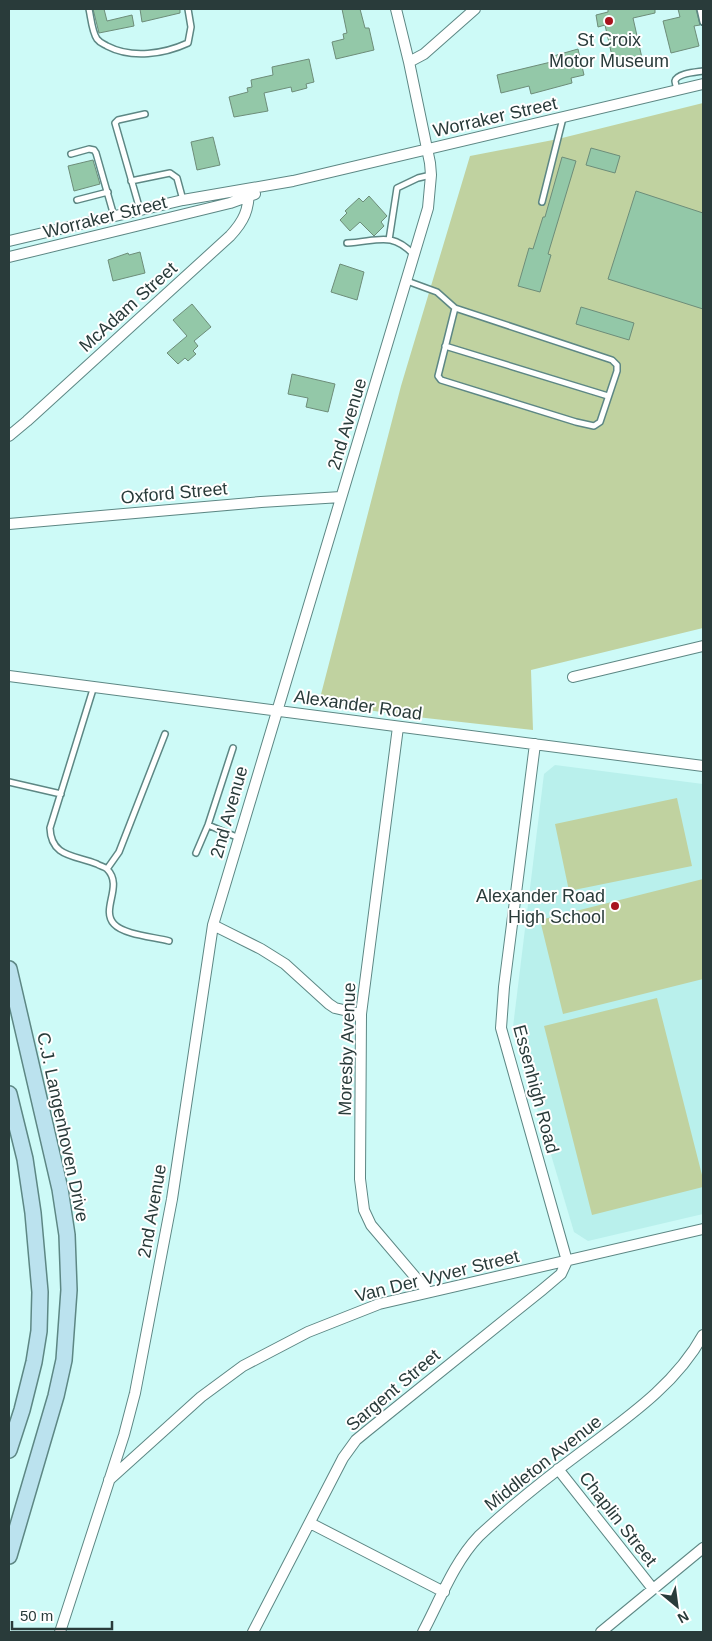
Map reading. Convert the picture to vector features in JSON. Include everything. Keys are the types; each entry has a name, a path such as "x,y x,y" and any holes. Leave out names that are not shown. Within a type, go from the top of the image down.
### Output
{"main road":[{"name":"C.J. Langenhoven Drive","path":"9,968 60,1189 66,1234 69,1290 64,1360 56,1396 9,1556"},
{"path":"9,1094 25,1159 33,1214 40,1292 34,1362 22,1410 9,1450"}],"street":[{"name":"2nd Avenue","path":"60,1632 124,1435 135,1393 172,1199 213,925 428,208 431,175 427,149 396,9"},
{"path":"409,62 424,54 475,9"},
{"name":"Worraker Street","path":"9,241 183,200 249,193 703,84"},
{"name":"Worraker Street","path":"9,257 230,204 249,193"},
{"name":"McAdam Street","path":"9,436 230,236 242,223 246,215 249,193"},
{"name":"Oxford Street","path":"9,524 261,502 342,497"},
{"path":"573,677 703,646"},
{"name":"Alexander Road","path":"9,676 703,766"},
{"name":"Moresby Avenue","path":"398,727 361,1014 360,1179 364,1210 371,1225 428,1292"},
{"name":"Essenhigh Road","path":"535,744 504,987 501,1028 567,1261"},
{"path":"213,925 286,964 329,1004 336,1008 361,1014"},
{"name":"Van Der Vyver Street","path":"109,1480 201,1397 243,1366 308,1332 379,1304 703,1228"},
{"name":"Sargent Street","path":"253,1632 344,1458 356,1440 561,1274 567,1261"},
{"name":"Middleton Avenue","path":"423,1632 470,1546 490,1525 660,1390 690,1357 703,1335"},
{"name":"Chaplin Street","path":"558,1470 652,1589"},
{"path":"310,1522 444,1592"},
{"path":"600,1632 703,1548"}],"lane":[{"path":"89,9 96,38 100,42 111,48 142,54 157,53 188,43 192,27 188,9"},
{"path":"700,9 703,22"},
{"path":"677,90 675,82 677,78 703,70"},
{"path":"140,210 115,123 118,120 145,114"},
{"path":"542,202 563,118"},
{"path":"71,154 89,149 94,150 114,216"},
{"path":"131,181 170,173 177,178 183,200"},
{"path":"389,240 397,188 418,178 431,175"},
{"path":"77,200 108,192"},
{"path":"347,243 397,240 414,255"},
{"path":"407,281 438,292 454,308 612,360 617,365 617,371 600,422 594,426 441,380 438,376 454,308"},
{"path":"445,346 608,396"},
{"path":"94,686 50,828 51,839 56,847 68,856 94,863 107,869 114,882 109,915 114,924 128,932 169,940"},
{"path":"107,869 118,852 166,734"},
{"path":"196,853 208,825 233,748"},
{"path":"9,782 61,794"},
{"path":"208,825 239,838"}],"shaded area":[{"name":"Alexander Road High School","path":"555,765 703,784 703,1214 588,1241 574,1232 513,1027 544,774"}],"green space":[{"path":"703,103 703,628 531,670 533,730 399,715 319,702 401,386 470,156 558,139"},
{"path":"677,798 692,866 569,891 555,824"},
{"path":"703,879 703,979 563,1014 540,920"},
{"path":"657,998 703,1179 703,1187 592,1215 544,1026"}],"building":[{"path":"93,9 104,9 107,21 132,15 134,26 99,33"},
{"path":"140,9 180,9 180,13 142,22"},
{"path":"342,9 360,9 365,28 369,28 374,50 336,59 332,42 344,39 343,34 347,33"},
{"path":"608,9 655,9 655,13 633,18 642,58 614,65 605,25 598,27 596,15 608,12"},
{"path":"678,9 696,9 700,25 694,26 699,46 671,53 663,21 680,17"},
{"path":"578,49 584,75 571,78 572,83 531,94 529,86 501,93 497,75 551,62 550,57"},
{"path":"309,59 314,82 306,84 307,88 292,92 291,87 264,93 268,111 234,117 229,97 248,92 247,88 252,87 251,80 273,75 272,67"},
{"path":"213,137 220,165 197,170 191,142"},
{"path":"591,148 620,156 615,173 586,165"},
{"path":"562,157 576,161 548,254 551,255 540,292 518,286 529,248 533,249 543,217 545,217"},
{"path":"93,160 100,184 74,191 68,166"},
{"path":"636,191 703,213 703,309 608,279"},
{"path":"369,196 387,216 381,222 384,226 374,236 360,222 350,231 340,220 347,213 345,211 359,198 363,202"},
{"path":"140,252 145,273 113,281 108,260 128,253 129,255"},
{"path":"340,264 364,272 357,300 331,292"},
{"path":"192,304 211,327 194,341 198,346 193,351 196,354 188,361 185,358 178,364 167,353 187,336 173,320"},
{"path":"581,307 634,323 629,340 576,324"},
{"path":"292,374 335,384 328,412 306,407 308,398 288,394"}],"place":[{"name":"St Croix Motor Museum","path":"609,21"},
{"name":"Alexander Road High School","path":"615,906"}]}
